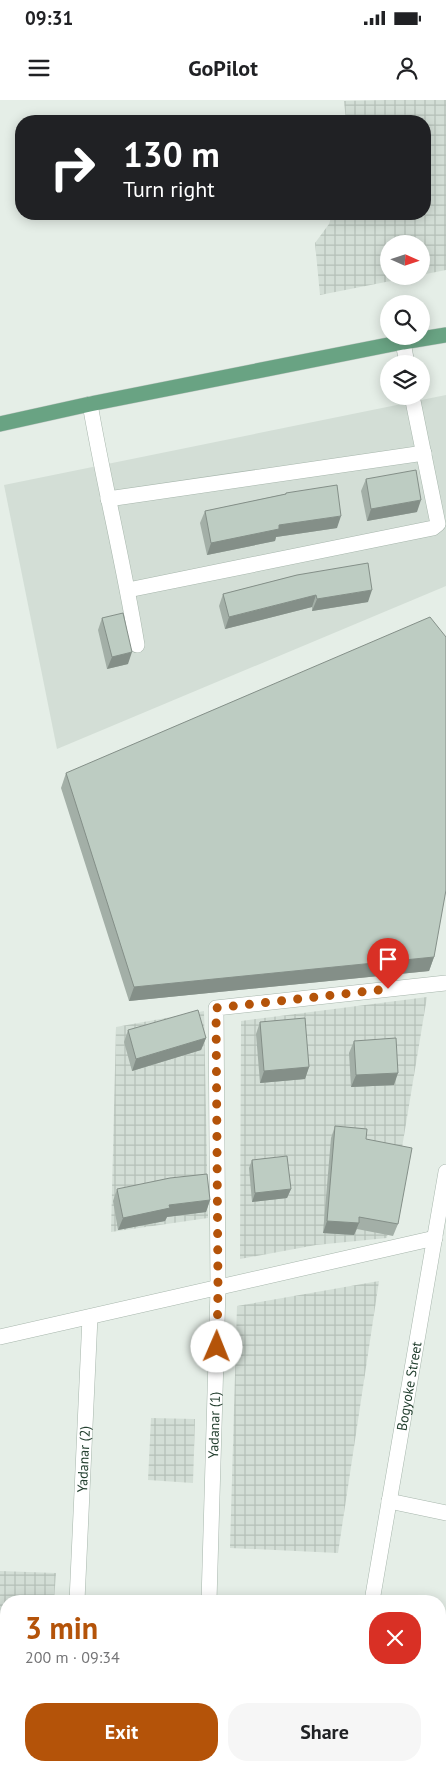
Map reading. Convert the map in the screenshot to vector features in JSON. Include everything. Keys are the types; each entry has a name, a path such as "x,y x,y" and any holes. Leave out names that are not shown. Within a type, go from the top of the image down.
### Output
{"main road":[{"path":"430,338 446,335"},
{"path":"0,424 90,404 388,345"}],"street":[{"path":"90,404 128,590 137,646"},
{"path":"128,590 433,528 438,524 414,405"},
{"path":"108,499 424,453"},
{"name":"Yadanar (1)","path":"209,1595 218,1288 216,1008 446,983"},
{"name":"Bogyoke Street","path":"373,1595 446,1172"},
{"path":"0,1337 435,1238"},
{"name":"Yadanar (2)","path":"77,1595 90,1317"},
{"path":"389,1501 446,1513"}],"shaded area":[{"path":"446,100 446,270 430,273 430,235 380,235 380,283 320,295 315,243 330,220 431,220 431,115 345,115 344,101"},
{"path":"446,395 446,586 57,749 4,485 397,405 430,405 430,398"},
{"path":"427,997 387,1238 316,1245 240,1259 241,1021"},
{"path":"204,1011 208,1218 111,1232 116,1027"},
{"path":"379,1281 338,1553 230,1548 237,1306"},
{"path":"151,1418 195,1419 193,1483 148,1480"},
{"path":"0,1571 56,1573 54,1595 0,1595"}],"building":[{"path":"416,470 421,500 371,509 366,479"},
{"path":"337,485 341,516 279,525 279,529 211,543 205,511 286,493"},
{"path":"368,563 372,590 317,599 316,595 229,617 223,594 297,575"},
{"path":"123,613 132,652 112,657 102,618"},
{"path":"430,617 446,637 446,890 434,957 134,987 66,773"},
{"path":"198,1010 206,1038 136,1059 128,1030"},
{"path":"305,1018 309,1067 264,1071 260,1022"},
{"path":"396,1038 398,1073 356,1075 354,1041"},
{"path":"335,1126 367,1129 366,1139 412,1148 398,1224 359,1217 359,1223 327,1221"},
{"path":"287,1156 291,1189 255,1193 252,1160"},
{"path":"207,1174 210,1200 169,1205 170,1208 123,1218 117,1189 170,1178"}],"route":[{"path":"217,1347 216,1008 388,989"}]}
